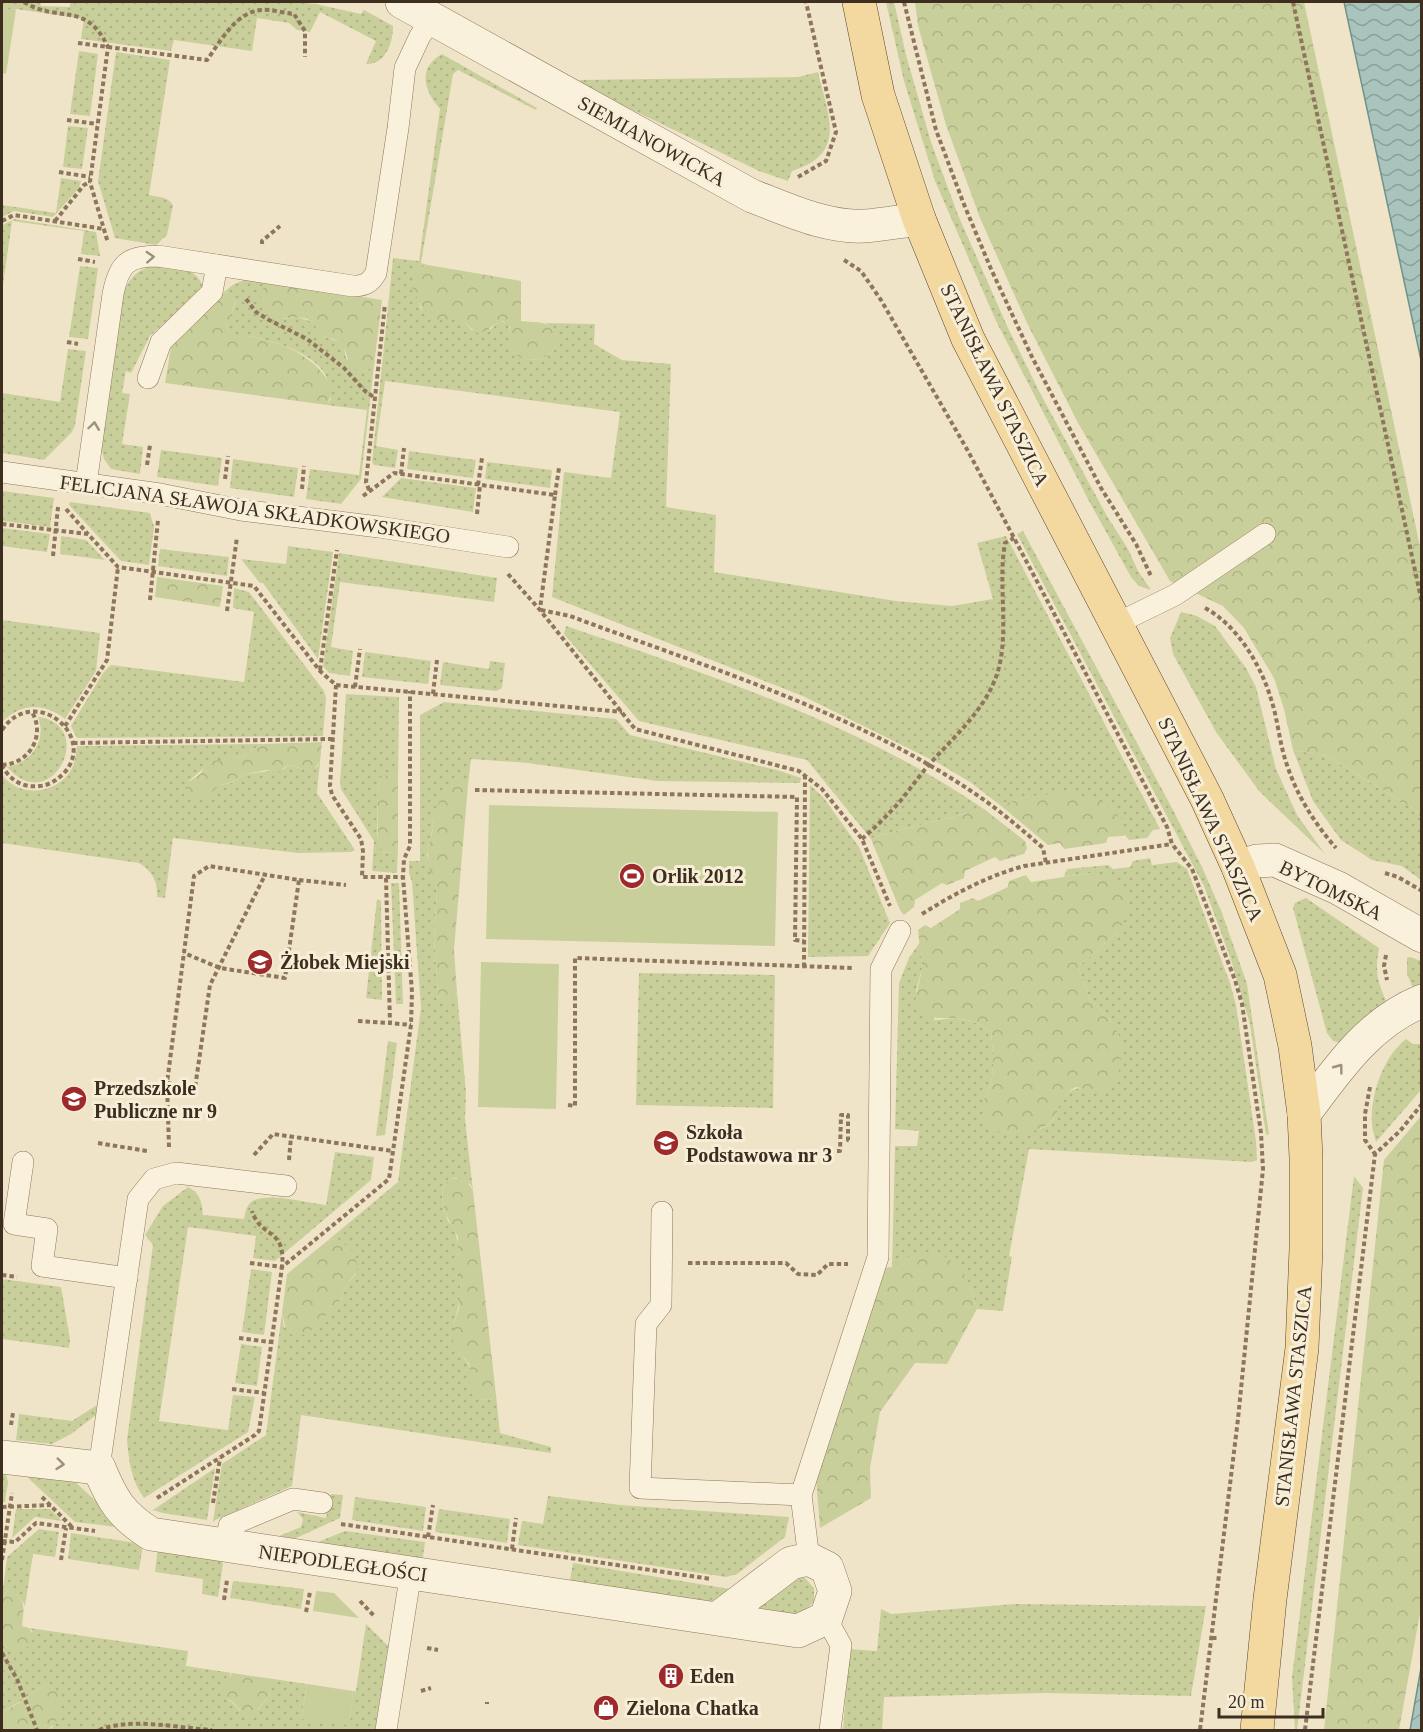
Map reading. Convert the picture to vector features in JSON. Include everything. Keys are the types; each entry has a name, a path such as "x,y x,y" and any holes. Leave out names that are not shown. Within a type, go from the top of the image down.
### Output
{"main road":[{"name":"STANISŁAWA STASZICA","path":"859,2 878,96 919,219 968,339 1202,789 1238,867 1280,975 1295,1046 1304,1114 1306,1249 1302,1348 1270,1599 1257,1731"}],"street":[{"name":"SIEMIANOWICKA","path":"402,2 752,196 799,214 839,224 862,226 919,219"},
{"name":"BYTOMSKA","path":"1238,867 1257,861 1275,860 1338,888 1422,936"},
{"path":"1304,1114 1348,1056 1381,1024 1422,1001"},
{"path":"2,1457 99,1468"},
{"name":"NIEPODLEGŁOŚCI","path":"99,1468 111,1497 134,1523 151,1534 798,1631 826,1618"},
{"path":"717,1619 790,1563 809,1559 827,1568 835,1591 826,1618"}],"lane":[{"path":"86,484 113,294 117,275 124,265 145,256 178,259 216,272 353,286 363,286 371,281 376,273 405,68 420,36 432,19"},
{"path":"148,378 160,342 212,292 216,272"},
{"name":"FELICJANA SŁAWOJA SKŁADKOWSKIEGO","path":"2,472 160,494 241,510 341,522 508,547"},
{"path":"1116,624 1175,595 1265,534"},
{"path":"809,1559 801,1495 878,1257 881,969 900,932"},
{"path":"23,1162 14,1224 47,1229 42,1266 127,1278"},
{"path":"99,1468 138,1199 154,1179 176,1173 286,1186"},
{"path":"662,1212 661,1305 646,1324 640,1488 801,1495"},
{"path":"226,1546 229,1526 268,1508 293,1499 322,1503"},
{"path":"386,1731 411,1572"},
{"path":"826,1618 841,1646 830,1731"}],"path":[{"path":"24,2 41,9 86,17 98,28 108,47 90,179 109,246 124,265"},
{"path":"799,214 798,176 826,161 836,132 806,2"},
{"path":"904,2 936,130 963,202 1011,313 1091,468 1136,544 1150,575 1163,588 1214,613 1228,624 1257,666 1271,699 1286,764 1300,796 1316,823"},
{"path":"1293,2 1422,603"},
{"path":"78,44 207,60 228,29 245,16 260,10 294,14 305,31 306,57"},
{"path":"67,120 97,124"},
{"path":"59,172 90,179"},
{"path":"55,222 90,179"},
{"path":"2,221 14,215 104,229"},
{"path":"2,216 9,218"},
{"path":"78,260 102,263"},
{"path":"861,271 882,300 962,440 1167,827 1172,844 1192,869 1242,1004 1261,1133 1263,1169 1238,1419 1200,1731"},
{"path":"216,272 235,286 256,312 307,339 344,368 365,391 375,398"},
{"path":"369,490 366,482 386,300 371,281"},
{"path":"400,474 404,448"},
{"path":"225,479 228,456"},
{"path":"478,485 482,458"},
{"path":"301,493 304,466"},
{"path":"555,495 559,468"},
{"path":"150,600 160,494"},
{"path":"59,501 118,567 254,586 320,671 336,685 623,712"},
{"path":"227,611 241,510"},
{"path":"320,671 341,522"},
{"path":"2,524 88,534"},
{"path":"53,556 56,532"},
{"path":"862,839 894,809 957,736 981,705 993,683 1002,640 1005,543 1014,538"},
{"path":"65,726 107,660 118,567"},
{"path":"506,573 540,610 635,729 799,771 822,789 862,839 900,932"},
{"path":"540,610 570,616 780,694 837,718 929,766 971,791 1043,848 1046,863"},
{"path":"355,687 360,649"},
{"path":"433,694 437,660"},
{"path":"336,685 330,786 332,795 361,839 362,878 403,877"},
{"path":"250,1263 282,1268 389,1179 411,1025 412,992 403,877 404,859 410,846 410,691"},
{"path":"2,730 16,716 31,712 42,711 55,716 65,726 73,742 72,756 67,769 58,779 45,785 32,787 18,783 7,775 2,765 19,761 33,748 38,729 31,712"},
{"path":"73,742 333,739"},
{"path":"804,967 805,775"},
{"path":"475,790 797,798 795,940 804,941"},
{"path":"919,916 950,897 1005,871 1172,844"},
{"path":"170,1146 167,1083 194,876 209,866 346,885"},
{"path":"167,1083 195,1088 210,985 265,875"},
{"path":"1392,875 1422,891"},
{"path":"386,878 390,1023"},
{"path":"184,953 220,968 285,978 299,880"},
{"path":"568,1105 575,1106 575,958 881,969"},
{"path":"358,1021 411,1025"},
{"path":"1367,1095 1365,1140 1375,1154"},
{"path":"1305,1731 1375,1154 1400,1131 1422,1104"},
{"path":"837,1151 840,1151 841,1115"},
{"path":"251,1158 273,1134 393,1150"},
{"path":"98,1143 154,1152"},
{"path":"134,1523 141,1509 259,1431 283,1253 281,1244 256,1221 253,1215 250,1204 251,1182"},
{"path":"662,1263 786,1263 798,1274 817,1275 828,1264 876,1264"},
{"path":"239,1338 270,1342"},
{"path":"232,1389 264,1393"},
{"path":"34,1489 75,1529"},
{"path":"2,1507 51,1505"},
{"path":"428,1537 433,1505"},
{"path":"2,1560 3,1541 11,1506"},
{"path":"512,1549 516,1518"},
{"path":"3,1541 15,1542 36,1523 66,1528 61,1560"},
{"path":"224,1600 227,1578"},
{"path":"306,1612 310,1590"},
{"path":"1212,1638 1218,1638"},
{"path":"2,1653 17,1679 37,1731"},
{"path":"1205,1694 1212,1695"},
{"path":"99,1731 111,1726 130,1723 212,1731"}],"green space":[{"path":"2,2 40,2 41,6 70,7 70,2 294,2 316,4 361,14 364,10 393,26 393,32 390,45 383,57 379,61 366,64 376,41 320,12 310,32 297,30 289,23 257,18 252,51 174,40 171,51 81,39 84,19 2,9"},
{"path":"886,2 894,2 906,55 931,142 958,215 1008,328 1040,393 1107,516 1151,590 1139,586 1131,577 996,321 935,181 904,81"},
{"path":"915,2 1304,2 1421,551 1421,820 1417,811 1327,756 1293,750 1274,678 1244,628 1223,606 1170,581 1078,423 1027,323 980,218 946,125 918,26"},
{"path":"2,9 16,10 6,74 2,73"},
{"path":"79,51 98,54 90,116 70,114"},
{"path":"116,52 170,60 149,195 165,198 173,205 167,235 156,245 115,238 98,181"},
{"path":"442,54 537,108 536,110 458,70 453,74 421,263 428,265 420,268 419,302 421,309 451,319 461,319 472,330 491,329 499,321 507,323 514,353 524,359 539,359 554,350 555,335 545,323 595,324 594,344 622,360 671,364 666,507 716,515 714,572 896,601 952,606 993,599 977,543 1006,536 1160,829 1153,830 1147,838 1129,840 1125,835 1122,836 1122,818 1029,796 1000,805 970,782 938,763 805,697 552,597 564,472 611,478 620,412 385,381 376,446 398,450 395,468 374,465 372,462 393,258 419,261 440,109 430,95 426,73 434,60"},
{"path":"818,72 829,118 830,131 827,144 821,154 810,164 792,171 788,181 759,171 589,89 579,80 798,77"},
{"path":"68,126 88,128 82,169 63,167"},
{"path":"61,178 81,181 79,188 53,217 14,211 2,217 2,205 56,213"},
{"path":"15,219 96,232 100,256 81,254 84,231 12,221 2,292 2,225"},
{"path":"159,265 191,272 203,288 150,336 131,373 126,371 122,393 130,394 122,444 143,447 140,474 111,469 104,459 101,447 124,291 137,273"},
{"path":"428,265 521,281 521,321 549,326 556,339 554,350 538,359 526,360 511,349 510,327 503,321 477,333 460,319 436,320 425,315 412,287 416,270"},
{"path":"80,266 98,268 88,339 69,337"},
{"path":"247,279 269,282 284,319 298,317 313,322 325,337 340,342 344,347 346,358 363,372 374,366 361,479 341,504 306,499 310,469 359,475 367,410 327,405 331,399 326,376 321,368 304,355 273,342 250,336 234,335 228,331 228,320 234,302 228,292 224,292 234,284"},
{"path":"269,282 382,300 374,366 363,372 356,370 349,363 343,346 322,335 310,320 280,319 269,316 264,311 260,296 263,288"},
{"path":"224,292 231,293 234,298 227,326 228,331 234,335 274,342 302,355 317,367 329,382 331,397 327,405 165,383 171,347"},
{"path":"68,349 86,351 72,432 44,460 2,453 2,393 60,402"},
{"path":"161,450 222,458 218,486 157,477"},
{"path":"409,451 476,460 473,478 407,469"},
{"path":"233,459 298,468 294,497 230,488"},
{"path":"487,462 552,470 550,488 485,479"},
{"path":"401,478 476,488 473,512 382,497"},
{"path":"2,491 54,498 50,527 2,521"},
{"path":"70,502 150,513 154,527 149,565 121,561 69,505"},
{"path":"2,528 50,534 47,552 2,546"},
{"path":"1023,531 1172,808 1222,913 1247,984 1269,1134 1266,1135 1250,1024 1231,960 1204,886 1017,534"},
{"path":"61,536 86,540 105,560 60,554"},
{"path":"288,546 333,552 318,659 263,583 260,583 241,559 286,564"},
{"path":"160,549 229,557 227,576 158,566"},
{"path":"339,553 497,578 494,602 340,582 331,647 353,651 350,676 329,673 323,666"},
{"path":"157,577 223,586 220,607 155,597"},
{"path":"234,588 249,592 324,691 326,698 323,736 77,738 71,726 103,673 111,665 244,682 254,612 233,608"},
{"path":"1181,612 1197,616 1215,626 1246,668 1256,687 1276,769 1297,815 1325,854 1259,791 1216,732 1173,654 1170,638"},
{"path":"2,620 100,633 96,671 65,719 41,707 33,707 17,711 2,722"},
{"path":"566,626 728,683 834,726 936,778 984,809 871,839 807,760 639,721 564,634"},
{"path":"365,652 431,661 428,684 362,677"},
{"path":"490,661 505,663 502,688 496,691 440,685 443,662 489,669"},
{"path":"346,694 399,697 398,778 397,775 381,777 377,794 377,834 384,853 392,852 398,846 397,873 372,871 374,841 341,789"},
{"path":"444,702 616,719 630,735 777,770 801,778 800,783 657,781 528,763 471,759 468,785 466,781 434,816 427,855 437,892 434,937 439,999 455,998 457,992 466,1093 465,1119 473,1191 471,1185 456,1178 450,1179 444,1186 442,1195 445,1213 448,1221 454,1227 459,1247 457,1255 461,1279 460,1301 454,1323 459,1353 468,1363 481,1399 490,1400 496,1395 500,1433 551,1447 551,1453 301,1415 292,1486 213,1521 222,1464 266,1435 282,1313 284,1327 323,1316 341,1299 347,1284 356,1274 337,1238 327,1241 398,1182 421,1008 412,882 409,873 409,861 420,861 420,715"},
{"path":"38,717 56,723 65,735 66,750 62,764 52,776 39,782 24,780 7,767 24,761 35,749 40,734"},
{"path":"322,742 320,762 314,769 307,770 288,765 277,773 267,770 246,774 230,783 219,785 208,797 190,800 184,796 186,784 213,761 241,757 263,744"},
{"path":"263,744 241,757 228,759 203,769 190,780 185,788 185,796 209,795 214,787 231,783 246,774 284,769 288,765 307,770 317,767 320,762 317,793 355,850 298,853 173,838 165,898 157,897 153,877 139,863 2,843 2,774 17,787 27,790 47,789 65,778 71,770 77,746"},
{"path":"1293,750 1327,756 1417,811 1421,820 1421,880 1402,866 1372,860 1341,840 1313,801"},
{"path":"394,773 398,778 398,846 392,852 385,853 378,847 377,794 381,777"},
{"path":"466,781 468,785 454,950 457,992 455,998 447,1002 439,999 438,994 434,937 437,892 427,850 434,816 441,797 449,787"},
{"path":"810,785 823,797 859,847 890,923 868,956 808,957"},
{"path":"1071,793 1102,802 1122,818 1122,836 1108,837 1106,843 1064,849 1060,843 1048,845 1000,805 1029,796"},
{"name":"Orlik 2012","path":"489,805 778,812 775,946 486,939"},
{"path":"984,809 1025,841 1027,848 1024,854 1000,861 995,857 965,871 964,878 947,885 942,883 915,900 914,907 904,915 871,839"},
{"path":"1150,858 1152,865 1177,862 1187,869 1230,983 1236,1005 1257,1160 1252,1162 1029,1149 1009,1256 1012,1257 1003,1311 977,1309 971,1287 892,1267 895,1146 917,1146 919,1131 895,1129 899,983 909,958 920,942 922,969 916,991 935,1020 971,1021 991,1032 992,1076 983,1100 1026,1132 1037,1130 1053,1120 1058,1106 1067,1094 1078,1088 1088,1089 1113,1023 1090,999 1078,967 1118,932 1090,873 1064,877 1067,869 1108,865 1113,869 1130,867 1133,861"},
{"path":"1090,873 1109,877 1128,898 1127,916 1118,932 1078,967 1090,999 1113,1023 1123,1044 1117,1082 1101,1093 1076,1087 1066,1094 1052,1121 1043,1128 1013,1134 1002,1133 986,1123 983,1100 992,1076 991,1032 973,1022 920,1015 914,1006 922,969 918,930 925,925 931,928 960,909 960,903 973,898 978,901 1008,887 1009,881 1026,875 1031,882"},
{"path":"391,883 399,883 403,1004 396,1004"},
{"path":"1306,898 1379,948 1378,975 1386,1001 1352,1037 1342,1043 1333,1041 1327,1033 1293,908 1295,903"},
{"path":"377,899 381,901 382,1000 366,998"},
{"path":"1407,958 1421,961 1421,986 1413,988 1407,974"},
{"path":"481,962 559,964 556,1109 478,1107"},
{"path":"639,973 775,975 773,1108 636,1105"},
{"path":"1406,1039 1413,1044 1421,1044 1421,1090 1376,1142 1372,1113 1376,1089 1391,1056"},
{"path":"388,1041 397,1043 385,1135 376,1136"},
{"path":"1421,1116 1422,1602 1399,1730 1324,1730 1384,1160"},
{"path":"335,1152 374,1157 371,1180 275,1261 253,1258 256,1236 188,1227 159,1421 228,1430 233,1395 255,1397 248,1432 144,1498 133,1478 127,1440 153,1245 145,1235 163,1206 188,1187 200,1198 203,1215 244,1219 251,1202 266,1198 326,1205"},
{"path":"1354,1176 1363,1188 1297,1730 1295,1730 1292,1677"},
{"path":"450,1179 464,1180 473,1191 496,1395 490,1400 481,1399 472,1390 469,1363 459,1353 453,1341 461,1279 457,1263 458,1237 445,1213 442,1195 444,1186"},
{"path":"337,1238 354,1254 358,1268 356,1273 347,1284 341,1299 311,1331 300,1335 287,1333 282,1313 287,1274 327,1241"},
{"path":"938,1252 959,1266 971,1287 977,1309 947,1364 915,1363 880,1412 870,1468 871,1498 820,1528 816,1478 885,1268 892,1267 915,1253"},
{"path":"251,1269 272,1272 264,1335 242,1332"},
{"path":"2,1279 61,1287 70,1339 69,1348 2,1339"},
{"path":"241,1344 262,1347 257,1386 235,1383"},
{"path":"97,1405 96,1415 71,1434 52,1444 16,1440 19,1414 72,1421"},
{"path":"2,1467 4,1467 8,1482 5,1502 2,1502"},
{"path":"215,1468 207,1520 153,1510"},
{"path":"25,1475 73,1480 125,1528 75,1522"},
{"path":"331,1494 343,1495 340,1518 294,1539 279,1536 301,1527 303,1519 297,1512 326,1518"},
{"path":"548,1496 620,1505 789,1517 785,1537 737,1574 726,1577 518,1545 522,1521 543,1524"},
{"path":"355,1497 426,1507 423,1531 352,1520"},
{"path":"16,1509 50,1509 62,1521 35,1517 12,1538"},
{"path":"439,1509 510,1519 507,1543 435,1532"},
{"path":"39,1529 59,1532 55,1557 33,1554 25,1606 19,1597 11,1592 8,1591 2,1597 7,1557"},
{"path":"345,1531 425,1542 422,1564 306,1547"},
{"path":"71,1533 143,1544 139,1570 68,1559"},
{"path":"158,1546 220,1559 223,1564 218,1597 202,1594 203,1579 155,1572"},
{"path":"573,1563 736,1590 719,1604 569,1586"},
{"path":"790,1578 805,1578 814,1588 814,1602 802,1613 790,1619 740,1613"},
{"path":"233,1581 304,1589 301,1609 230,1598"},
{"path":"8,1591 21,1600 23,1604 22,1626 29,1628 34,1636 30,1646 23,1649 16,1650 2,1645 2,1597"},
{"path":"316,1591 334,1593 359,1618 313,1611"},
{"path":"1015,1604 1206,1606 1191,1696 1046,1693 884,1697 882,1730 843,1730 849,1649 877,1651 881,1609 891,1614"},
{"path":"366,1624 388,1646 375,1730 47,1730 53,1727 53,1688 48,1686 40,1687 2,1714 2,1645 7,1648 33,1631 29,1628 188,1651 186,1666 232,1673 230,1674 228,1700 240,1711 258,1710 270,1694 267,1678 307,1684 301,1719 350,1722 353,1691 356,1691"},
{"path":"232,1673 267,1678 271,1686 270,1694 259,1708 249,1715 244,1715 233,1702 224,1697 224,1687"},
{"path":"307,1684 353,1691 350,1723 348,1725 301,1719"},
{"path":"47,1685 58,1694 60,1700 60,1713 53,1726 47,1730 2,1730 2,1714 37,1689"}],"water":[{"path":"1344,2 1420,2 1422,11 1421,360"},
{"path":"1421,1668 1421,1730 1410,1730"}],"place":[{"name":"Orlik 2012","path":"632,876"},
{"name":"Żłobek Miejski","path":"260,962"},
{"name":"Przedszkole Publiczne nr 9","path":"74,1099"},
{"name":"Szkoła Podstawowa nr 3","path":"666,1143"},
{"name":"Eden","path":"671,1676"},
{"name":"Zielona Chatka","path":"606,1708"}]}
